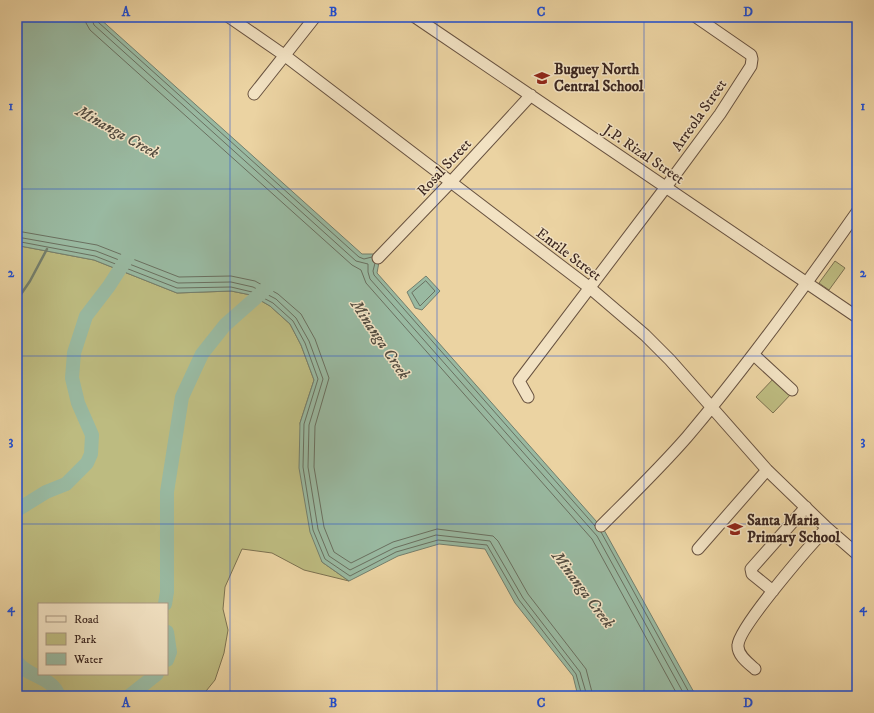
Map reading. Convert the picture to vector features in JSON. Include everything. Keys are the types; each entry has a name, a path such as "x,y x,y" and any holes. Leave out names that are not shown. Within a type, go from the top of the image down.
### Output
{"street":[{"name":"Enrile Street","path":"229,17 284,55 450,183 590,288 660,350 767,470 827,528 857,554"},
{"path":"254,94 315,17"},
{"name":"J.P. Rizal Street","path":"415,17 857,317"},
{"name":"Arreola Street","path":"528,397 519,381 720,114 747,72 752,61 751,55 696,17"},
{"name":"Rosal Street","path":"378,258 531,95"},
{"path":"601,526 653,475 712,407 754,355 857,212"},
{"path":"754,355 792,390"},
{"path":"698,549 767,470"},
{"path":"773,591 753,575 751,569 806,507"},
{"path":"755,669 739,652 739,639 746,627 773,591 827,528"}],"green space":[{"path":"20,246 94,260 177,293 231,291 251,295 270,306 290,324 301,345 314,380 300,423 322,562 349,581 304,570 272,553 242,549 225,587 223,609 228,630 224,653 215,680 202,696 17,696 17,250"},
{"path":"835,261 845,268 829,290 819,283"},
{"path":"775,377 792,393 773,413 756,397"}],"water":[{"name":"Minanga Creek","path":"17,17 98,17 362,254 375,254 379,262 377,273 604,530 696,696 578,696 573,676 515,603 485,549 439,544 398,556 349,581 322,562 310,532 299,468 300,423 314,380 301,345 290,324 270,306 251,295 231,291 177,293 94,260 20,246 17,250"},
{"path":"426,276 440,291 422,310 415,308 407,292"}],"waterway":[{"path":"17,300 30,281 47,249"},
{"path":"17,510 46,492 66,484 87,463 91,454 92,435 78,403 72,378 74,353 86,316 109,286 129,255"},
{"path":"165,603 167,592 167,492 182,397 202,354 225,325 269,286"},
{"path":"168,639 170,652 168,657"},
{"path":"17,662 28,671 51,684 56,689 59,696"},
{"path":"129,696 156,675"}],"place":[{"name":"Buguey North Central School","path":"542,78"},
{"name":"Santa Maria Primary School","path":"735,529"}]}
